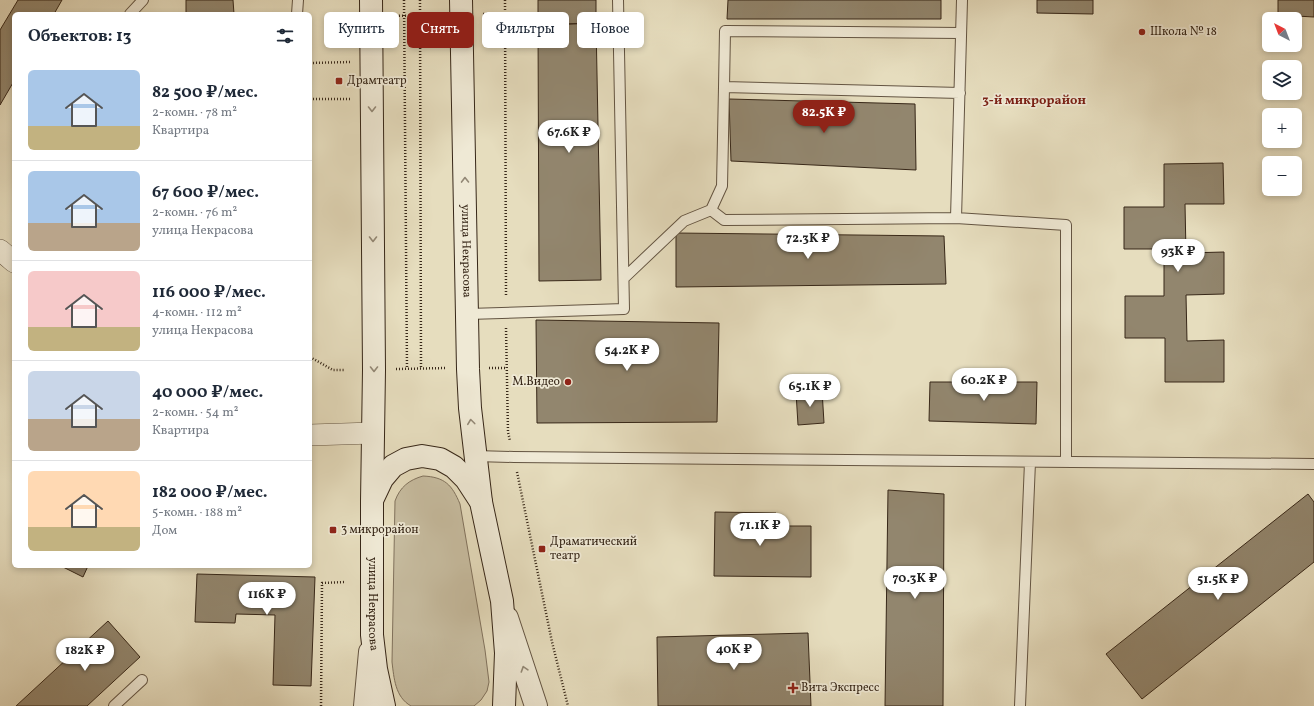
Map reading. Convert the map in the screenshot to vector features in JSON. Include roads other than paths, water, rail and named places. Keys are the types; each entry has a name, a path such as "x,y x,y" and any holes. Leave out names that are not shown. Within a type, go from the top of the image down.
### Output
{"main road":[{"name":"улица Некрасова","path":"371,0 374,362 372,635 376,669 384,706"},
{"name":"улица Некрасова","path":"461,0 470,408 480,502 502,601 506,653 504,706"},
{"name":"улица Некрасова","path":"372,500 382,479 393,466 406,459 422,456 440,459 454,467 466,479 480,502"},
{"path":"502,601 536,706"},
{"path":"365,706 372,635"}],"street":[{"path":"0,250 12,260"},
{"path":"313,432 373,433"}],"lane":[{"path":"132,12 143,0"},
{"path":"297,12 298,0"},
{"path":"468,314 624,309 618,0"},
{"path":"956,218 962,0"},
{"path":"624,278 684,221 711,210 722,186 725,31 962,33"},
{"path":"724,87 960,93"},
{"path":"711,210 724,220 956,218 1066,225 1066,462"},
{"path":"475,456 1314,464"},
{"path":"1020,706 1030,462"},
{"path":"114,706 142,680"}],"place":[{"name":"Школа № 18","path":"1142,32"},
{"name":"Драмтеатр","path":"339,81"},
{"name":"М.Видео","path":"568,382"},
{"name":"3 микрорайон","path":"333,530"},
{"name":"Драматический театр","path":"542,549"},
{"name":"Вита Экспресс","path":"793,688"}],"district":[{"name":"3-й микрорайон","path":"1034,101"}]}
